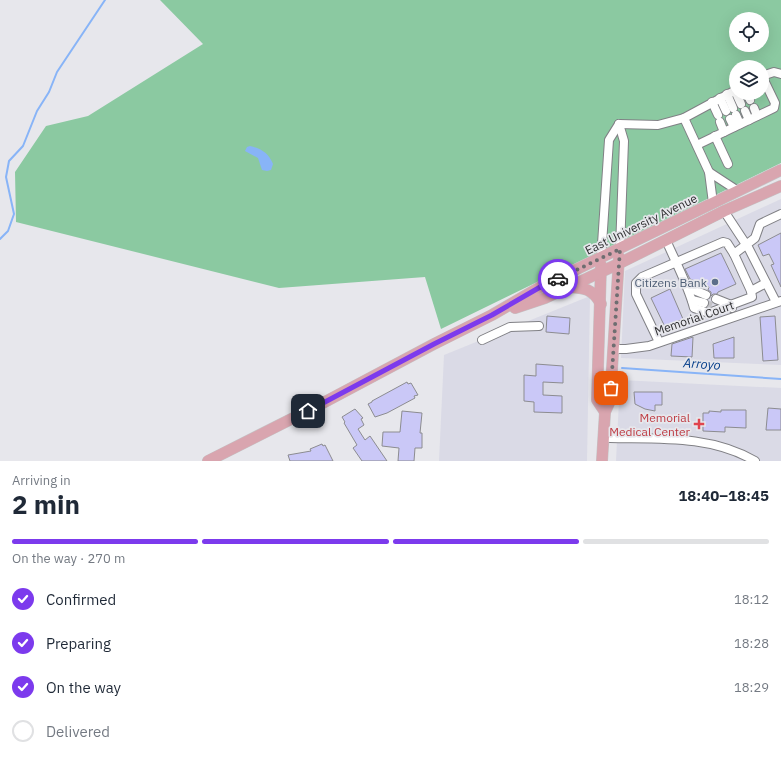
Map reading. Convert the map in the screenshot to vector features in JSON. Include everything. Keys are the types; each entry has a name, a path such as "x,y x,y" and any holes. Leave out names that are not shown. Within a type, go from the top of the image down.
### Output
{"main road":[{"name":"East University Avenue","path":"211,460 492,315 542,286 781,170"},
{"name":"East University Avenue","path":"492,315 544,298 618,264 724,211 781,186"},
{"path":"602,461 604,412 610,401 620,249"},
{"path":"601,258 597,400 604,412"},
{"path":"567,287 589,290 597,296 600,304"}],"street":[{"path":"769,74 774,72 781,74"},
{"path":"696,145 774,108 775,104 769,91"},
{"path":"619,124 658,126 684,118 729,94"},
{"path":"724,132 719,119 729,94"},
{"path":"730,100 731,113 737,126"},
{"path":"735,100 743,107 749,120"},
{"path":"754,108 757,116"},
{"path":"684,118 709,172 713,203"},
{"path":"619,124 624,141 620,249"},
{"path":"601,258 609,140 619,124"},
{"path":"715,136 728,164"},
{"path":"709,172 738,191"},
{"path":"724,211 746,245 766,283 778,301"},
{"path":"734,254 755,238 760,224 781,214"},
{"path":"659,342 636,294 637,281 642,277 676,263 723,242 727,243 734,254 751,291 752,297 731,305 716,308 710,313 694,308 688,288 686,285 676,263 666,240"},
{"path":"751,291 766,283"},
{"path":"688,288 705,299 692,300"},
{"path":"716,298 731,305 734,316"},
{"name":"Memorial Court","path":"613,349 649,346 778,301"},
{"path":"482,340 510,327 539,326"},
{"path":"610,438 692,440 722,446 744,454 755,461"}],"shaded area":[{"path":"781,199 781,365 621,358 625,271"},
{"path":"590,296 587,461 439,461 444,355"},
{"name":"Memorial Medical Center","path":"620,380 781,388 781,461 616,461"}],"green space":[{"path":"160,0 781,0 781,163 441,329 425,277 279,288 16,222 15,172 46,126 88,116 203,44"}],"water":[{"path":"250,146 267,154 273,164 271,170 262,170 258,158 245,151 247,147"}],"building":[{"path":"781,233 781,287 771,265 774,264 769,254 763,256 758,245"},
{"name":"Citizens Bank","path":"721,253 736,284 711,296 711,292 708,290 709,287 690,279 685,269"},
{"path":"670,289 683,319 665,327 651,298"},
{"path":"547,316 570,318 569,334 546,332"},
{"path":"775,316 778,360 763,361 760,317"},
{"path":"693,337 692,357 671,356 672,344"},
{"path":"734,337 734,358 714,358 713,344"},
{"path":"536,364 563,366 563,383 543,382 543,395 562,396 562,413 534,412 534,402 524,401 524,375 536,376"},
{"path":"407,382 408,384 411,383 418,395 387,413 375,417 368,404"},
{"path":"634,392 662,392 662,405 655,405 655,411 645,409 635,404"},
{"path":"768,408 781,409 781,430 766,430"},
{"path":"355,409 363,418 361,419 364,425 358,429 365,440 370,436 387,461 362,461 353,448 357,445 342,417"},
{"path":"721,410 746,410 746,428 725,427 725,432 703,431 703,413 709,413 709,411 721,412"},
{"path":"402,411 422,413 420,433 422,433 422,448 415,448 414,461 398,461 399,448 382,446 383,432 400,432"},
{"path":"322,444 323,446 325,445 333,461 290,461 288,455 311,451 310,449"}],"waterway":[{"path":"0,239 8,231 14,214 6,177 9,161 23,146 37,111 49,92 57,72 105,0"},
{"name":"Arroyo","path":"622,368 781,379"}],"tunnel":[{"path":"704,303 713,307"}],"way so far":[{"path":"558,279 620,249 611,388"}],"place":[{"name":"Citizens Bank","path":"715,282"},
{"name":"Memorial Medical Center","path":"699,424"}],"route":[{"path":"308,411 492,315 542,286 558,279"}]}
